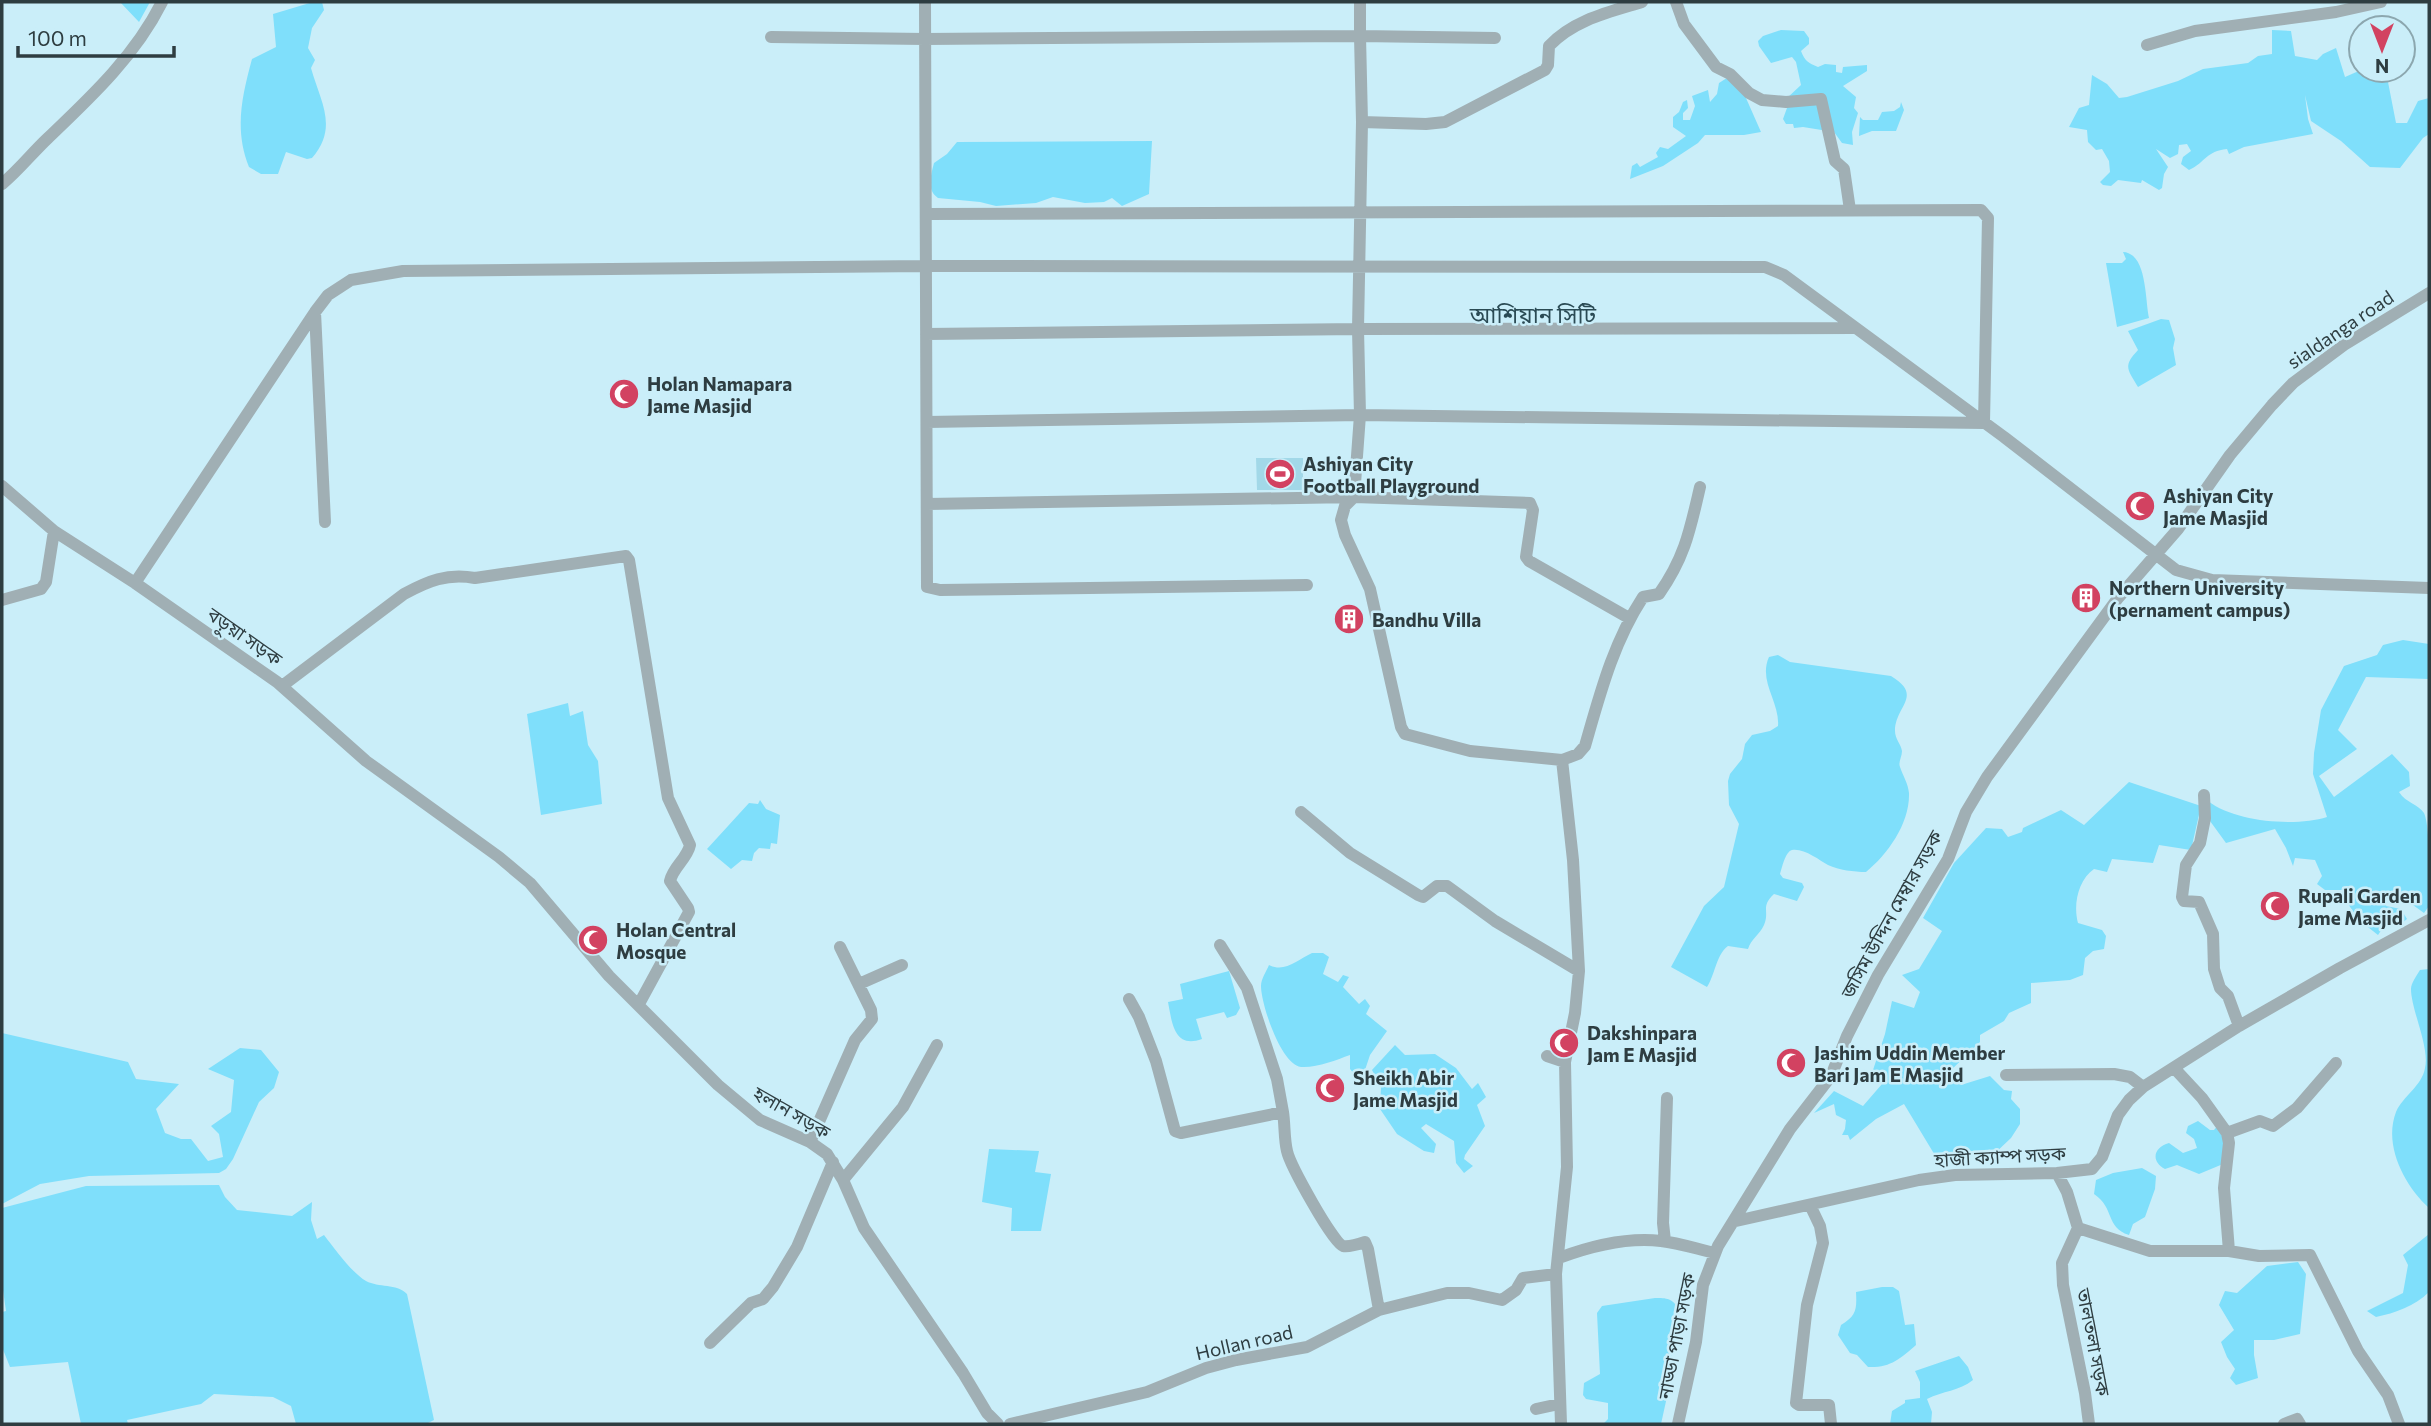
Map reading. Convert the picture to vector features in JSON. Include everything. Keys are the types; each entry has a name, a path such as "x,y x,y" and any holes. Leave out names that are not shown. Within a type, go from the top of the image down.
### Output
{"street":[{"path":"2,184 80,109 131,52 162,2"},
{"path":"925,2 927,587 1307,585"},
{"path":"1360,2 1360,415 1354,497 1345,506 1341,520 1345,535 1370,589 1401,727 1405,734 1469,751 1562,760 1578,754 1585,746 1605,674 1629,618 1643,597 1659,594 1673,575 1686,549 1700,487"},
{"path":"1362,122 1445,122 1545,70 1548,65 1547,49 1561,33 1576,24 1642,2"},
{"path":"1676,2 1684,24 1716,67 1730,74 1749,93 1762,100 1786,103 1821,99 1835,161 1844,169 1850,210"},
{"path":"2147,45 2195,31 2336,12 2381,2"},
{"path":"771,37 1495,38"},
{"path":"926,214 1981,210 1988,218 1984,423"},
{"path":"135,583 315,312 328,295 351,279 403,271 926,266 1765,267 1784,275 2176,570 2212,580 2429,588"},
{"name":"sialdanga road","path":"2118,598 2178,529 2230,455 2293,383 2344,345 2429,293"},
{"path":"315,312 325,522"},
{"path":"926,334 1358,329 1853,328"},
{"path":"927,422 1360,415 1984,423"},
{"name":"বড়ুয়া সড়ক","path":"2,486 54,531 135,583 282,686 366,761 484,846"},
{"path":"927,504 1354,497 1530,503 1533,510 1526,556 1529,561 1629,618"},
{"path":"2,600 41,589 46,583 54,531"},
{"path":"282,686 404,594 426,582 444,576 475,578 626,556 629,560 668,797 690,845 688,853 671,874 670,881 689,912 639,1004"},
{"name":"জসিম উদ্দিন মেম্বার সড়ক","path":"1736,1221 1790,1129 1831,1076 1847,1036 1878,975 1948,859 1966,812 1987,777 2118,598"},
{"path":"1561,1424 1556,1274 1567,1167 1565,1062 1575,1013 1579,971 1573,860 1562,760"},
{"path":"2204,795 2205,818 2200,843 2186,865 2182,897 2183,901 2199,902 2213,934 2214,970 2220,988 2228,996 2239,1026"},
{"path":"1301,813 1350,853 1418,895 1426,896 1437,886 1447,886 1495,921 1579,971"},
{"name":"হলান সড়ক","path":"484,846 530,883 610,976 749,1113 810,1142 827,1154 843,1180 864,1227 998,1424"},
{"name":"হাজী ক্যাম্প সড়ক","path":"1736,1221 1955,1175 2057,1173 2092,1169 2102,1157 2118,1115 2143,1087 2239,1026 2351,961 2429,920"},
{"path":"1220,944 1247,988 1277,1079 1287,1152 1296,1175 1340,1244 1345,1246 1365,1242 1378,1310"},
{"path":"810,1142 855,1040 872,1019 871,1010 840,947"},
{"path":"859,984 902,965"},
{"path":"1129,999 1156,1061 1175,1131 1181,1133 1283,1112"},
{"path":"843,1180 903,1107 937,1045"},
{"path":"1547,1056 1565,1062"},
{"path":"2227,1133 2260,1121 2273,1126 2297,1108 2336,1063"},
{"path":"2175,1069 2202,1098 2227,1133 2229,1143 2224,1188 2228,1251"},
{"path":"2006,1075 2114,1074 2130,1077 2143,1087"},
{"path":"1665,1241 1663,1223 1667,1098"},
{"path":"710,1343 751,1303 763,1299 773,1287 797,1247 833,1163"},
{"path":"2057,1173 2067,1192 2078,1228 2150,1251 2310,1255 2358,1351 2388,1395 2397,1424"},
{"path":"1810,1205 1820,1226 1823,1243 1807,1305 1796,1403 1829,1405 1831,1424"},
{"name":"নাড্ডা পাড়া সড়ক","path":"1678,1424 1696,1342 1703,1285 1715,1254 1736,1221"},
{"name":"তালতলা সড়ক","path":"2078,1228 2062,1263 2063,1284 2089,1424"},
{"path":"1559,1258 1589,1247 1645,1239 1665,1241 1715,1254"},
{"name":"Hollan road","path":"1010,1424 1147,1392 1206,1368 1236,1360 1307,1347 1378,1310 1447,1293 1469,1293 1502,1300 1516,1290 1523,1278 1556,1274"},
{"path":"1536,1409 1559,1404"},
{"path":"2284,1424 2297,1419 2300,1424"}],"shaded area":[{"path":"120,2 150,2 139,22"},
{"path":"313,2 322,2 324,10 312,28 308,48 315,60 311,68 325,114 324,136 312,158 286,152 278,174 261,174 249,167 242,140 241,113 252,59 276,47 273,14"},
{"path":"1781,30 1804,31 1809,38 1809,44 1801,51 1807,61 1818,67 1825,64 1836,65 1836,72 1842,73 1843,67 1867,65 1867,71 1843,86 1856,97 1854,108 1858,113 1852,132 1853,145 1842,143 1834,132 1794,128 1793,124 1786,124 1783,119 1787,108 1786,99 1801,85 1796,62 1792,57 1771,63 1758,41 1763,36"},
{"path":"2272,30 2291,31 2295,56 2317,60 2336,48 2345,77 2347,76 2347,84 2388,84 2396,123 2407,123 2418,101 2429,98 2429,134 2400,168 2370,167 2341,141 2311,121 2305,95 2313,134 2244,147 2229,154 2227,149 2220,150 2189,170 2181,164 2183,157 2191,151 2187,144 2179,145 2178,154 2170,158 2156,149 2168,167 2159,190 2142,180 2141,183 2118,180 2111,186 2103,185 2100,182 2110,172 2109,161 2102,149 2096,150 2088,142 2087,130 2069,127 2079,108 2089,105 2092,75 2107,84 2119,98 2178,81 2203,69 2248,63 2258,56 2272,54"},
{"path":"1730,76 1742,89 1761,132 1705,135 1698,143 1663,166 1630,179 1632,166 1637,163 1640,167 1658,157 1656,153 1660,147 1668,149 1686,136 1673,127 1673,117 1679,112 1683,102 1687,100 1688,108 1683,113 1683,120 1690,120 1695,106 1692,96 1708,90 1710,102 1717,94 1719,83"},
{"path":"1901,102 1904,110 1896,131 1872,131 1859,136 1860,117 1863,120 1878,120 1882,112 1894,111 1900,107"},
{"path":"1152,141 1149,194 1122,206 1112,198 1104,202 1085,203 1053,197 1036,203 996,206 938,198 931,187 934,163 947,154 957,142"},
{"path":"2123,252 2131,254 2141,268 2149,318 2117,327 2106,263 2122,263 2126,259"},
{"path":"2161,319 2169,320 2175,339 2173,348 2176,365 2138,387 2128,368 2130,360 2138,350 2128,331"},
{"name":"Ashiyan City Football Playground","path":"1256,458 1303,458 1303,490 1257,490"},
{"path":"2403,640 2429,644 2429,679 2366,677 2338,730 2357,749 2319,776 2334,797 2392,754 2409,772 2410,786 2399,792 2424,813 2428,831 2429,906 2424,913 2406,900 2389,897 2386,906 2401,909 2407,919 2402,923 2384,926 2378,935 2359,920 2346,901 2352,896 2347,890 2325,890 2317,884 2322,876 2315,860 2295,858 2293,866 2275,829 2226,843 2210,821 2208,801 2233,814 2266,821 2299,822 2327,817 2313,774 2321,710 2344,666 2377,655 2383,645"},
{"path":"1778,655 1790,662 1891,676 1901,683 1907,696 1895,731 1902,751 1900,765 1909,793 1906,815 1890,847 1866,872 1837,868 1801,851 1790,851 1780,874 1783,878 1802,883 1804,887 1797,901 1774,894 1767,902 1764,925 1748,949 1728,946 1721,955 1707,987 1671,967 1704,906 1724,887 1739,824 1729,805 1728,781 1742,759 1745,744 1752,735 1770,731 1778,726 1766,666 1769,657"},
{"path":"568,703 570,716 583,711 588,745 598,761 602,804 541,815 527,714"},
{"path":"2129,782 2201,806 2191,850 2159,845 2153,863 2112,859 2107,872 2094,869 2081,886 2076,909 2078,923 2102,930 2106,936 2104,949 2093,951 2085,958 2083,975 2070,980 2031,983 2031,1003 2009,1013 2004,1021 1980,1035 1980,1042 1948,1073 1961,1085 1990,1076 2004,1090 2012,1091 2011,1099 2020,1109 2020,1124 2011,1138 1993,1155 1936,1157 1904,1104 1876,1119 1850,1140 1848,1135 1842,1135 1846,1120 1836,1115 1834,1104 1814,1113 1834,1091 1863,1106 1882,1084 1884,1078 1873,1070 1892,1001 1914,1008 1920,992 1902,975 1919,969 1942,931 1923,918 1954,863 1986,828 2002,829 2008,837 2061,810 2084,825"},
{"path":"760,800 766,809 780,815 777,844 771,843 770,849 759,848 752,861 742,860 731,869 707,849 749,803 758,804"},
{"path":"1312,953 1323,953 1329,957 1323,974 1338,982 1343,975 1349,977 1343,987 1359,1004 1365,999 1370,1006 1366,1014 1387,1031 1370,1055 1364,1073 1356,1076 1350,1069 1350,1055 1313,1066 1301,1067 1294,1064 1286,1056 1268,1019 1261,983 1269,965 1286,967"},
{"path":"2429,969 2429,1208 2405,1177 2394,1152 2392,1138 2396,1112 2420,1080 2425,1068 2425,1050 2411,989 2420,970"},
{"path":"1229,971 1240,1008 1236,1015 1227,1018 1224,1012 1196,1019 1202,1039 1193,1041 1180,1037 1173,1026 1168,1002 1183,999 1180,984"},
{"path":"2,1033 128,1062 136,1079 179,1084 156,1109 165,1133 181,1139 191,1139 208,1161 223,1157 219,1134 211,1126 231,1112 234,1080 208,1069 240,1048 261,1050 279,1072 274,1088 259,1102 233,1159 226,1169 219,1173 89,1176 40,1184 2,1204"},
{"path":"1395,1045 1405,1055 1435,1054 1456,1068 1472,1089 1478,1083 1486,1097 1477,1105 1485,1126 1465,1155 1464,1159 1473,1166 1464,1173 1456,1163 1454,1141 1426,1124 1421,1128 1436,1144 1434,1153 1424,1151 1397,1134 1380,1109 1381,1087 1372,1070"},
{"path":"2198,1121 2210,1130 2214,1130 2219,1124 2226,1134 2223,1164 2199,1174 2177,1165 2165,1169 2160,1166 2156,1154 2164,1145 2169,1143 2183,1153 2197,1148 2194,1139 2186,1133 2188,1126"},
{"path":"989,1149 1039,1151 1035,1172 1051,1174 1041,1231 1011,1231 1012,1208 982,1202"},
{"path":"2142,1168 2156,1176 2155,1189 2145,1217 2133,1224 2129,1235 2116,1227 2101,1199 2094,1194 2096,1180 2113,1173"},
{"path":"219,1185 225,1197 237,1210 292,1216 312,1202 311,1220 317,1239 324,1235 349,1266 366,1281 398,1288 407,1294 434,1420 426,1424 296,1424 291,1406 273,1397 214,1394 201,1404 127,1420 128,1424 81,1424 68,1362 10,1367 2,1347 2,1312 6,1311 2,1283 2,1208 86,1186"},
{"path":"2429,1234 2429,1292 2411,1305 2390,1313 2376,1317 2367,1311 2403,1293 2408,1265 2403,1255"},
{"path":"2298,1262 2306,1274 2300,1334 2274,1340 2254,1340 2258,1378 2236,1385 2230,1378 2235,1369 2221,1342 2234,1330 2219,1305 2225,1291 2237,1293 2267,1266"},
{"path":"1893,1287 1899,1291 1905,1325 1914,1324 1916,1345 1894,1362 1868,1367 1857,1355 1850,1353 1838,1335 1841,1325 1850,1319 1854,1312 1856,1292"},
{"path":"1655,1298 1672,1301 1678,1310 1670,1383 1661,1424 1603,1424 1608,1419 1608,1403 1586,1399 1583,1395 1584,1383 1600,1374 1597,1313 1602,1306"},
{"path":"1959,1356 1968,1367 1973,1380 1927,1399 1932,1412 1931,1424 1890,1424 1892,1411 1905,1403 1905,1400 1920,1398 1920,1382 1915,1371"}],"place":[{"name":"Holan Namapara Jame Masjid","path":"624,394"},
{"name":"Ashiyan City Football Playground","path":"1280,474"},
{"name":"Ashiyan City Jame Masjid","path":"2140,506"},
{"name":"Northern University (pernament campus)","path":"2086,598"},
{"name":"Bandhu Villa","path":"1349,619"},
{"name":"Rupali Garden Jame Masjid","path":"2275,906"},
{"name":"Holan Central Mosque","path":"593,940"},
{"name":"Dakshinpara Jam E Masjid","path":"1564,1043"},
{"name":"Jashim Uddin Member Bari Jam E Masjid","path":"1791,1063"},
{"name":"Sheikh Abir Jame Masjid","path":"1330,1088"}],"district":[{"name":"আশিয়ান সিটি","path":"1533,314"}]}
